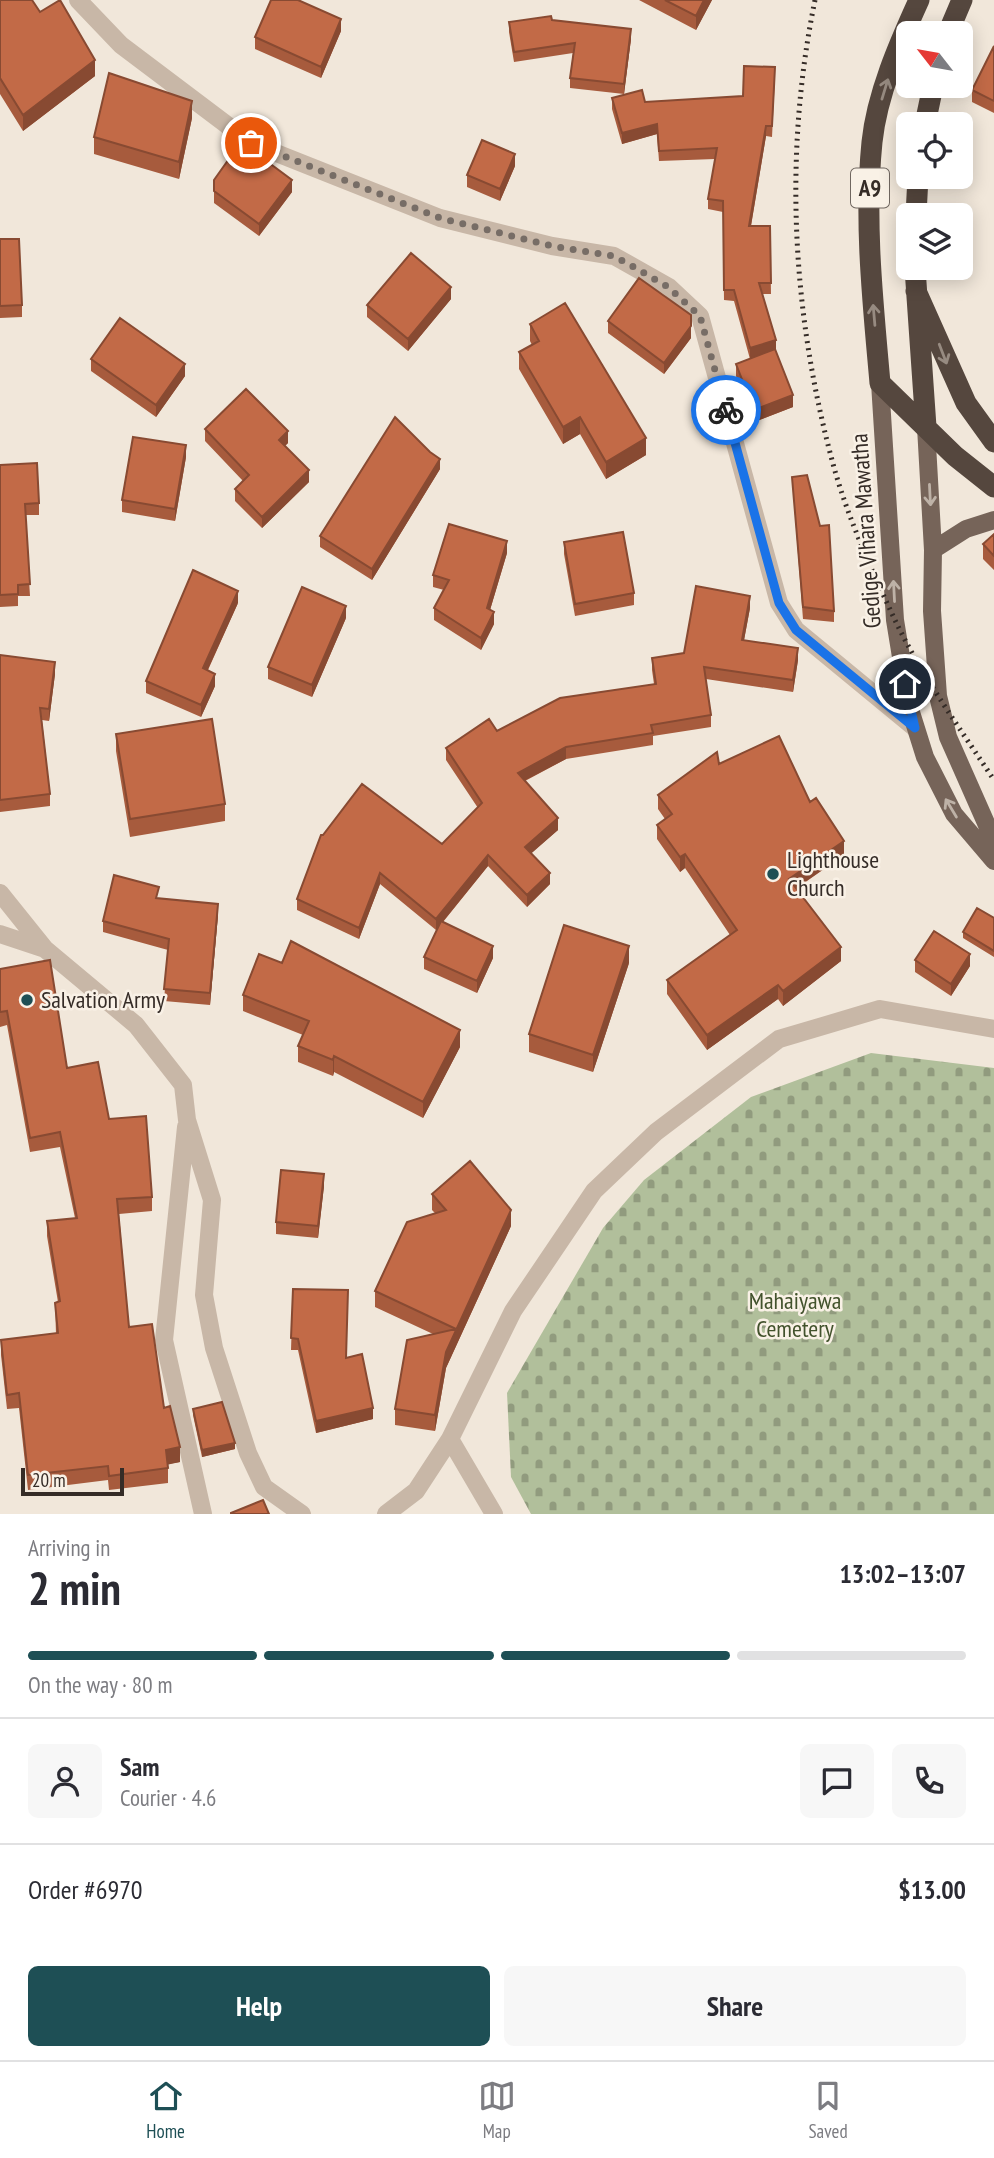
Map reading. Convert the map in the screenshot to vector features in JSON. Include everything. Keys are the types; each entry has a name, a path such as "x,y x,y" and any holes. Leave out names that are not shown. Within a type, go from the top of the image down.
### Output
{"highway":[{"name":"A9","path":"880,383 869,249 872,140 901,39 919,0"},
{"path":"953,21 962,0"},
{"path":"916,280 926,427"},
{"path":"916,291 965,403 994,442"},
{"path":"880,383 955,456 994,487"}],"main road":[{"name":"Gedige Vihara Mawatha","path":"880,383 895,620 909,706 925,757 954,814 994,861"},
{"path":"926,427 933,550 932,611 938,696 948,737 994,841"},
{"path":"933,550 966,529 994,520"}],"street":[{"path":"78,0 121,46 251,143 440,218 552,246 614,256 668,287 700,316 779,603 796,630 915,728"},
{"path":"0,893 45,949 136,1025 183,1085 187,1120 212,1200 204,1295 214,1348 248,1453 264,1487 302,1514"},
{"path":"0,934 45,949"},
{"path":"386,1514 416,1492 450,1439 513,1311 594,1191 656,1132 779,1039 880,1009 994,1029"},
{"path":"187,1120 164,1340 204,1514"},
{"path":"450,1439 494,1514"}],"green space":[{"name":"Mahaiyawa Cemetery","path":"871,1053 994,1068 994,1514 531,1514 511,1477 507,1393 603,1228 644,1180 751,1097"}],"building":[{"path":"0,0 32,0 40,12 60,0 95,60 23,115 0,78"},
{"path":"271,0 298,0 341,19 321,67 255,37"},
{"path":"665,0 704,0 696,16"},
{"path":"551,16 552,20 631,29 624,84 570,78 575,43 514,52 509,22"},
{"path":"994,46 994,101 973,90"},
{"path":"744,66 775,67 772,126 766,126 749,226 770,226 771,283 759,283 776,340 750,348 734,290 724,290 723,201 708,199 717,148 659,151 657,124 622,133 612,98 642,90 645,102 743,96"},
{"path":"109,73 192,101 179,162 94,137"},
{"path":"482,140 515,154 500,189 467,175"},
{"path":"241,142 292,180 259,224 214,191 214,180"},
{"path":"0,239 19,239 22,305 0,306"},
{"path":"411,253 451,287 408,339 367,305"},
{"path":"639,278 691,315 691,326 664,363 608,321"},
{"path":"565,303 646,438 606,462 580,417 563,427 519,352 539,341 530,324"},
{"path":"120,318 185,364 156,405 91,359"},
{"path":"775,349 793,395 754,410 736,364"},
{"path":"246,389 288,431 279,440 309,470 262,517 235,489 249,475 205,429"},
{"path":"395,417 440,459 372,569 320,536"},
{"path":"133,437 186,445 175,509 122,500"},
{"path":"37,463 39,503 25,504 30,584 18,585 18,594 0,595 0,465"},
{"path":"807,475 820,526 829,525 834,611 803,607 792,477"},
{"path":"449,524 507,541 487,608 494,612 481,638 434,608 449,580 433,575"},
{"path":"623,532 634,593 575,604 564,542"},
{"path":"994,534 994,556 983,544"},
{"path":"193,570 238,591 203,668 215,674 201,705 146,681"},
{"path":"696,586 750,596 742,640 798,648 793,680 704,667 711,715 651,725 653,733 566,747 518,773 558,818 525,847 550,873 527,895 488,855 436,919 380,873 359,928 297,899 321,835 362,784 442,844 482,803 446,748 489,719 497,731 560,698 656,684 652,658 684,653"},
{"path":"302,587 346,606 312,685 268,667"},
{"path":"0,655 55,662 49,709 40,708 50,794 0,800"},
{"path":"212,719 225,804 130,819 116,734"},
{"path":"779,736 810,802 816,798 844,841 789,879 841,947 783,991 778,985 707,1035 667,980 737,930 685,854 680,857 657,825 672,814 658,795 717,752 719,764"},
{"path":"114,875 159,887 156,898 218,904 210,993 164,989 169,939 103,921"},
{"path":"977,908 994,918 994,951 963,932"},
{"path":"441,921 493,946 477,981 424,957"},
{"path":"564,925 629,946 593,1055 529,1034"},
{"path":"934,931 970,954 951,984 915,960"},
{"path":"291,941 460,1030 423,1102 334,1056 333,1060 298,1046 309,1021 243,995 259,954 282,963"},
{"path":"50,960 67,1068 98,1062 109,1119 146,1116 152,1197 117,1199 129,1327 152,1324 164,1408 170,1406 180,1447 166,1450 168,1468 109,1476 108,1466 28,1475 19,1393 7,1395 1,1340 58,1333 55,1303 60,1301 47,1221 77,1218 60,1132 30,1138 7,1011 0,1012 0,969"},
{"path":"470,1161 511,1210 446,1352 435,1415 395,1409 407,1340 456,1329 375,1291 407,1222 446,1210 432,1194"},
{"path":"281,1170 324,1174 318,1226 276,1222"},
{"path":"293,1289 348,1290 346,1358 362,1354 373,1408 316,1421 298,1339 291,1338"},
{"path":"222,1402 235,1443 202,1450 193,1409"},
{"path":"263,1500 269,1514 231,1514 231,1513"}],"railway":[{"path":"815,0 805,59 796,177 801,295 820,413 847,508 894,618 928,680 994,780"}],"way so far":[{"path":"251,143 440,218 552,246 614,256 632,266 668,287 700,316 726,410"}],"place":[{"name":"Lighthouse Church","path":"773,874"},
{"name":"Salvation Army","path":"27,1000"}],"route":[{"path":"726,410 779,603 796,630 915,728 905,684"}]}
